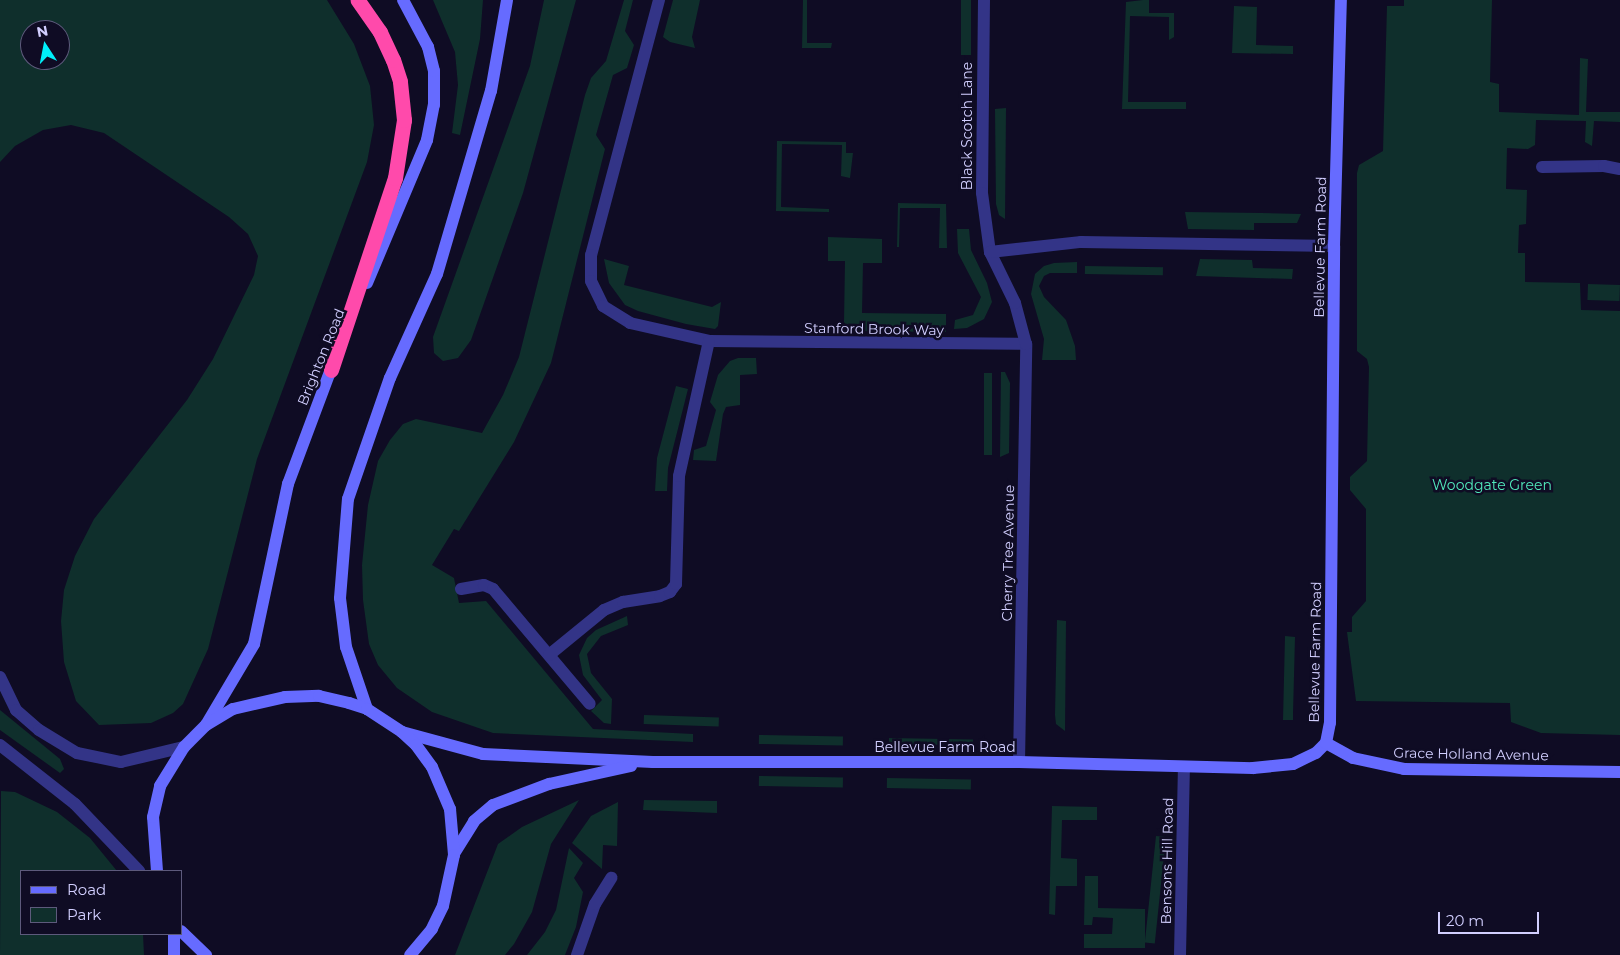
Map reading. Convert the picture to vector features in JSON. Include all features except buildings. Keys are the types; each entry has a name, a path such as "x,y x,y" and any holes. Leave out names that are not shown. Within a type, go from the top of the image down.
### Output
{"highway":[{"path":"330,370 395,178 404,127 403,99 394,60 380,32 358,0"}],"street":[{"name":"Brighton Road","path":"206,725 254,644 288,484 330,370 423,150 432,120 435,93 431,58 424,36 403,0"},
{"path":"367,709 346,647 340,598 348,499 390,378 437,274 491,91 507,0"},
{"name":"Stanford Brook Way","path":"659,0 591,255 592,281 603,306 614,316 652,329 709,341 1026,344"},
{"name":"Black Scotch Lane","path":"984,0 982,193 986,238 990,252"},
{"name":"Bellevue Farm Road","path":"402,732 482,754 653,762 1019,762 1184,767 1280,767 1304,760 1326,743 1330,723 1334,246 1341,0"},
{"path":"1542,167 1604,166 1620,169"},
{"path":"1026,344 1015,303 990,252 1081,242 1334,246"},
{"path":"549,655 604,610 623,602 665,594 676,584 679,476 709,341"},
{"name":"Cherry Tree Avenue","path":"1019,762 1026,344"},
{"path":"460,589 484,585 493,589 590,704"},
{"path":"0,677 9,700 22,716 77,753 121,762 151,757 184,747"},
{"path":"157,870 152,838 156,800 165,774 184,747 206,725 233,710 285,696 319,696 367,709 402,732 424,755 443,789 453,826 454,855 448,889 439,919 410,955"},
{"name":"Grace Holland Avenue","path":"1326,743 1353,758 1404,769 1620,772"},
{"path":"0,745 75,804 138,870"},
{"name":"Bellevue Farm Road","path":"454,855 474,821 488,808 507,798 549,784 653,762"},
{"name":"Bensons Hill Road","path":"1180,955 1184,767"},
{"path":"578,955 595,904 611,878"},
{"path":"182,932 206,955"},
{"path":"174,935 174,955"}],"green space":[{"path":"0,0 327,0 354,44 370,86 374,125 367,162 257,459 208,649 183,704 173,713 151,723 99,725 76,701 64,662 61,621 64,590 75,556 94,519 187,400 213,359 254,275 258,256 248,234 229,217 104,133 71,125 43,130 15,146 0,162"},
{"path":"433,0 483,0 480,39 460,135 452,133 458,85 455,52"},
{"path":"544,0 576,0 523,193 471,340 458,358 443,361 434,353 433,337 530,66"},
{"path":"624,0 633,0 625,31 634,45 627,68 613,75 596,135 605,149 551,363 514,442 459,531 454,529 432,565 454,578 459,603 486,601 593,729 693,734 693,742 493,733 432,712 397,688 378,665 369,644 363,600 362,565 368,505 378,461 390,440 403,424 416,419 482,433 503,395 519,357 585,95 591,78 606,61"},
{"path":"673,0 700,0 692,37 695,48 670,42 663,37"},
{"path":"803,0 807,0 807,43 832,43 831,48 802,48"},
{"path":"961,0 971,0 971,55 961,55"},
{"path":"1149,0 1149,13 1174,13 1174,37 1169,40 1169,17 1130,16 1128,102 1186,102 1186,109 1122,109 1126,2"},
{"name":"Woodgate Green","path":"1404,0 1492,0 1490,82 1499,84 1499,112 1579,115 1580,58 1588,59 1586,112 1620,112 1620,122 1594,121 1592,146 1585,142 1586,121 1536,120 1535,145 1528,149 1507,148 1506,189 1527,190 1526,224 1519,225 1518,253 1525,253 1525,282 1580,283 1581,310 1620,311 1620,735 1541,733 1511,722 1510,703 1356,701 1347,632 1352,632 1352,617 1366,601 1366,509 1350,490 1350,477 1367,461 1369,367 1367,359 1357,351 1357,173 1359,165 1383,151 1387,6 1404,6"},
{"path":"1234,6 1257,7 1256,45 1293,46 1293,54 1232,53"},
{"path":"1006,108 1005,219 999,215 996,204 995,109"},
{"path":"777,141 846,142 846,153 853,153 850,178 841,176 842,145 782,144 781,207 829,209 829,212 776,211"},
{"path":"898,203 946,204 947,248 939,248 940,208 900,208 899,247 897,247"},
{"path":"1185,212 1301,214 1297,223 1254,223 1254,230 1188,229"},
{"path":"957,229 969,229 971,250 987,283 992,302 984,319 967,328 954,329 955,320 973,315 981,297 958,253"},
{"path":"828,237 882,239 882,263 863,263 862,313 946,314 946,332 850,331 844,322 845,261 828,261"},
{"path":"604,259 629,266 624,285 712,307 721,302 718,326 715,329 686,324 638,311 625,305 609,283"},
{"path":"1200,259 1252,260 1253,268 1293,269 1292,279 1196,276"},
{"path":"1077,262 1077,273 1050,273 1044,276 1039,286 1044,297 1066,320 1075,346 1076,360 1042,360 1044,339 1031,294 1035,274 1044,266 1054,263"},
{"path":"1085,266 1163,267 1163,275 1085,274"},
{"path":"1588,284 1620,285 1619,301 1587,300"},
{"path":"738,358 756,358 757,374 740,375 740,405 726,407 723,414 716,461 693,460 694,450 706,446 716,410 710,402 718,375 730,361"},
{"path":"1001,372 1005,372 1010,383 1009,453 1000,457"},
{"path":"984,373 992,373 992,455 984,455"},
{"path":"676,386 688,389 668,468 667,491 655,491 657,458"},
{"path":"627,616 628,625 601,636 587,654 591,673 612,699 611,724 604,723 591,711 602,700 583,675 579,655 587,638 596,630"},
{"path":"1057,620 1066,621 1065,731 1056,724 1055,715"},
{"path":"1285,636 1295,637 1293,720 1283,720"},
{"path":"0,710 60,759 64,769 60,773 0,730"},
{"path":"644,715 719,718 719,727 644,724"},
{"path":"759,735 843,736 843,745 759,744"},
{"path":"889,738 973,739 973,748 889,747"},
{"path":"759,776 843,777 843,787 759,786"},
{"path":"887,778 971,779 971,789 887,788"},
{"path":"1,791 15,792 57,812 90,838 116,870 20,870 20,935 143,935 144,955 0,955"},
{"path":"579,800 551,844 532,912 514,944 505,955 455,955 498,844 522,827"},
{"path":"644,800 717,801 717,813 643,810"},
{"path":"618,802 617,846 603,845 602,869 572,843 591,816"},
{"path":"1052,806 1097,807 1097,820 1062,820 1061,858 1077,859 1077,886 1056,886 1055,915 1049,914"},
{"path":"1156,836 1166,837 1155,943 1145,942"},
{"path":"569,848 583,863 574,878 583,892 576,927 565,955 527,955 545,932 556,910"},
{"path":"1085,876 1098,876 1098,908 1145,909 1145,948 1084,948 1084,934 1112,934 1113,918 1093,917 1092,925 1084,925"}]}
